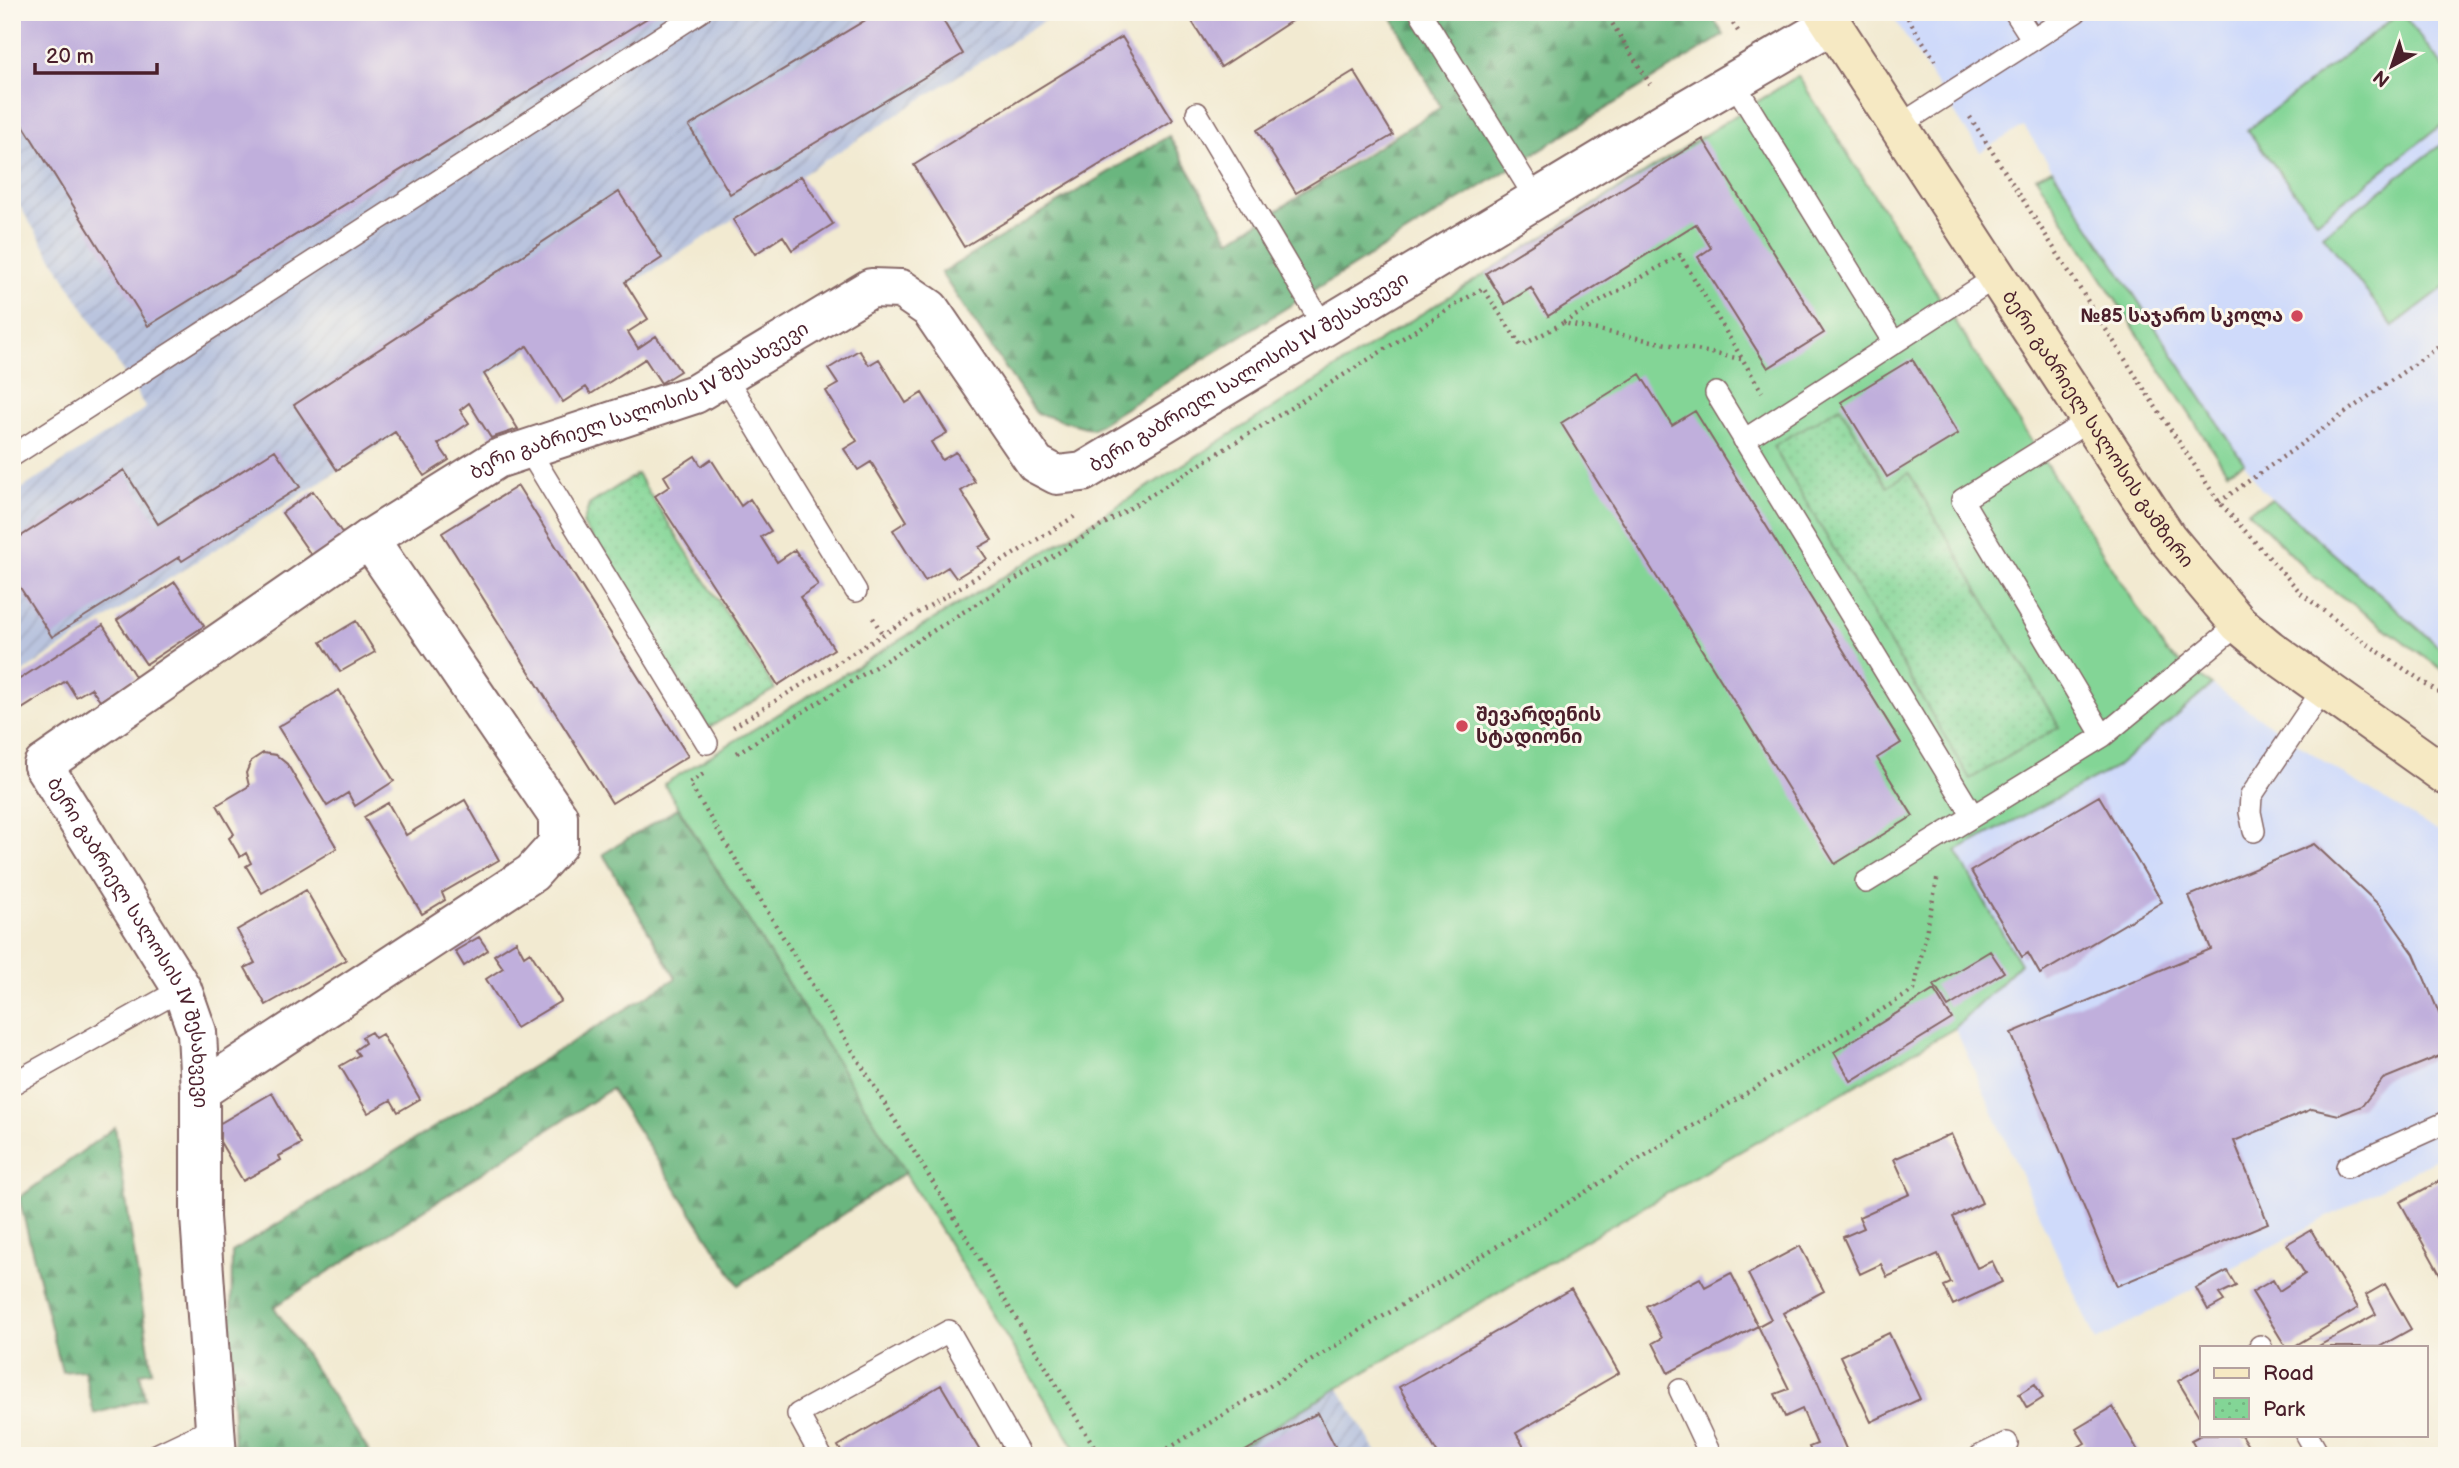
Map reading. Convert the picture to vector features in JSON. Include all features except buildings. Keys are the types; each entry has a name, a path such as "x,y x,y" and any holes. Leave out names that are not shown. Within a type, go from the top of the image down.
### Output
{"main road":[{"name":"ბერი გაბრიელ სალოსის გამზირი","path":"1828,18 2167,538 2239,624 2324,688 2444,769"}],"street":[{"name":"ბერი გაბრიელ სალოსის IV შესახვევი","path":"216,1442 200,1217 197,1032 182,989 28,766 369,538 497,459 695,394 871,288 901,289 930,309 1036,464 1058,475 1083,472 1733,81 1828,18"},
{"path":"200,1091 531,873 558,844 558,816 369,538"}],"lane":[{"path":"12,456 700,12"},
{"path":"1420,12 1536,199"},
{"path":"2015,12 2033,40"},
{"path":"1897,127 2076,12"},
{"path":"1733,81 1894,343"},
{"path":"1197,113 1324,327"},
{"path":"1744,440 1996,277"},
{"path":"725,376 856,591"},
{"path":"1716,393 1973,816"},
{"path":"2090,420 1962,500 2103,736"},
{"path":"528,449 707,743"},
{"path":"1866,882 2103,736 2239,624"},
{"path":"2254,831 2250,812 2251,796 2324,688"},
{"path":"12,1084 182,989"},
{"path":"2347,1167 2447,1122"},
{"path":"821,1456 798,1414 949,1331 1020,1456"},
{"path":"1680,1391 1711,1456"},
{"path":"2309,1436 2319,1456"},
{"path":"154,1456 216,1442"},
{"path":"1980,1456 2007,1443"}],"path":[{"path":"1605,12 1671,118"},
{"path":"1726,12 1744,41"},
{"path":"1904,12 2219,502 2302,594 2357,637 2447,698"},
{"path":"736,754 1483,288 1521,346 1680,255 1741,359 1563,323"},
{"path":"2219,502 2447,341"},
{"path":"712,769 689,783 1100,1456"},
{"path":"1156,1456 1914,990 1947,832"}],"shaded area":[{"path":"12,12 1058,12 12,679 12,495 146,408 12,194"},
{"name":"№85 საჯარო სკოლა","path":"1890,12 2447,12 2447,654 2261,489 2024,126 1980,152"},
{"path":"2212,685 2335,769 2447,837 2447,1153 2096,1341 1955,1028 2019,964 1955,851 2115,768"},
{"path":"1338,1387 1379,1456 1225,1456"}],"green space":[{"path":"1389,12 1709,12 1724,35 1092,429 1036,413 941,273 1169,136 1230,240 1441,107"},
{"path":"2401,12 2447,71 2447,121 2317,221 2247,130"},
{"name":"შევარდენის სტადიონი","path":"1798,76 2166,652 2212,685 2115,768 1956,851 2020,964 1955,1028 1572,1248 1225,1456 1080,1456 664,784 1062,541"},
{"path":"2447,140 2447,285 2393,326 2323,235"},
{"path":"2052,169 2244,463 2227,472 2036,177"},
{"path":"1840,407 1887,486 1909,473 2059,727 1970,779 1773,446"},
{"path":"637,474 775,689 708,728 583,524 589,505"},
{"path":"2272,499 2447,654 2447,673 2312,575 2248,511"},
{"path":"678,808 906,1172 739,1285 611,1089 274,1307 372,1456 234,1456 232,1252 676,978 603,854"},
{"path":"115,1127 152,1371 140,1373 145,1399 94,1414 84,1370 62,1372 19,1198"}],"place":[{"name":"№85 საჯარო სკოლა","path":"2297,316"},
{"name":"შევარდენის სტადიონი","path":"1462,726"}]}
